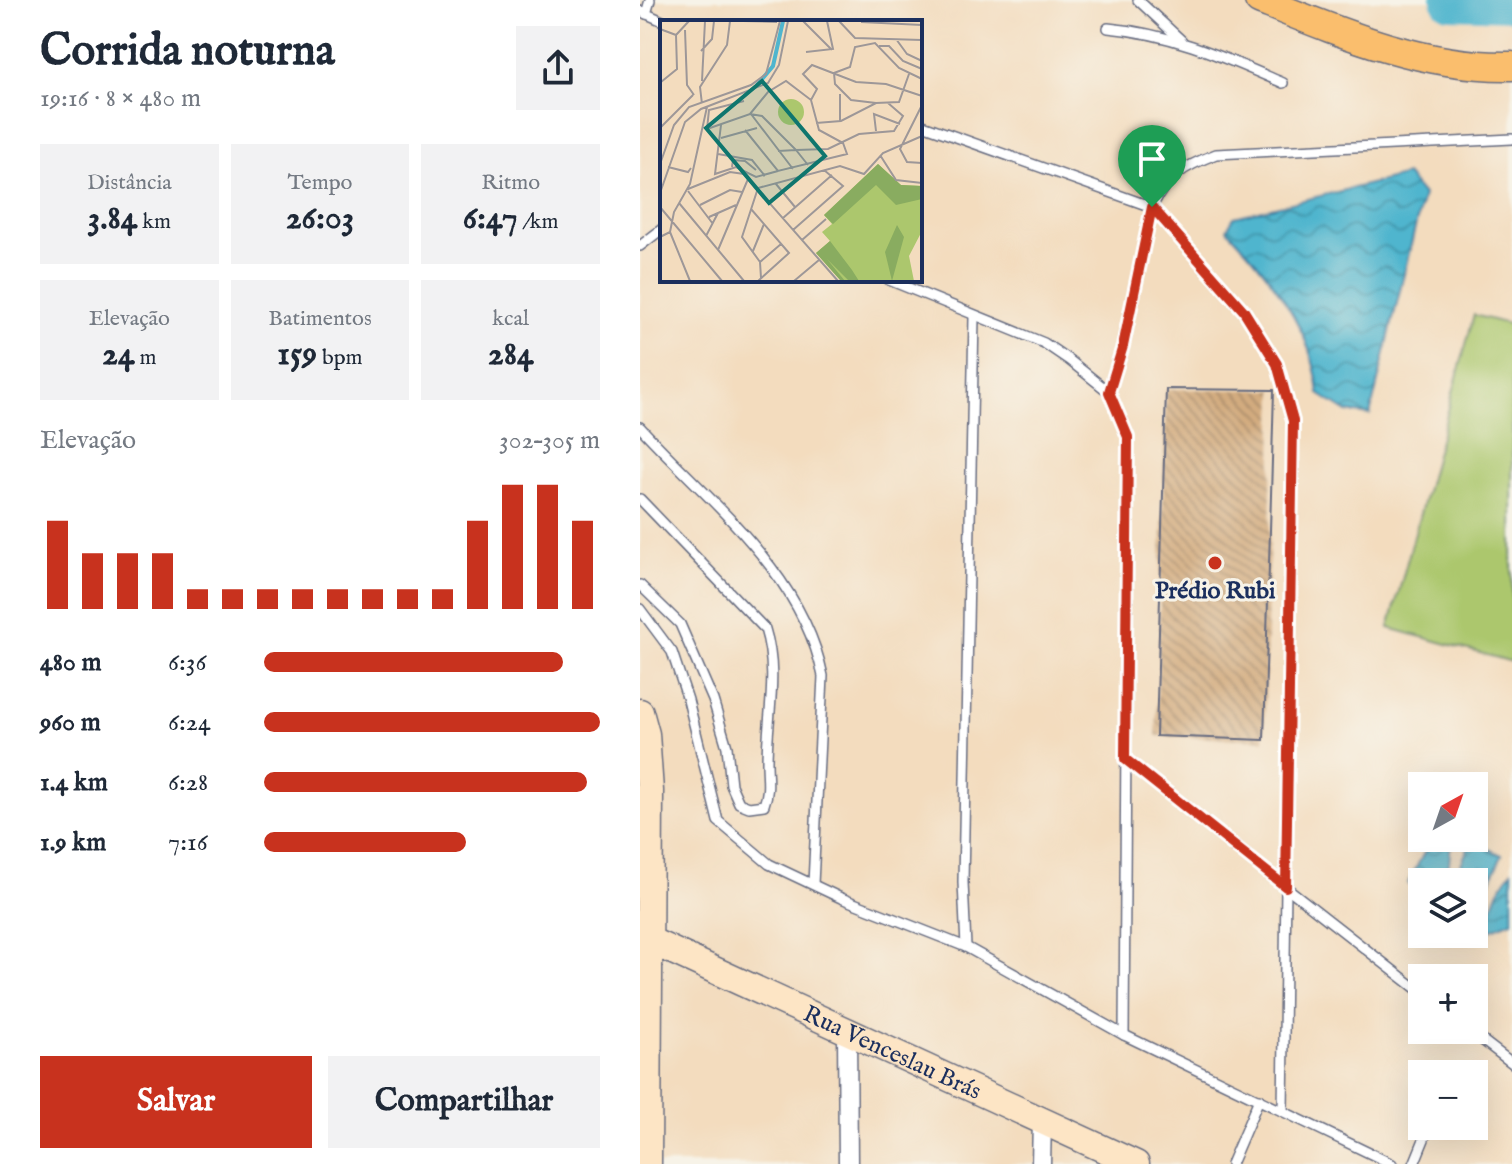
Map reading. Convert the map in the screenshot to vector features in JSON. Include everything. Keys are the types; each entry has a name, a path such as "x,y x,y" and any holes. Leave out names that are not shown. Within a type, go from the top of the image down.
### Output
{"main road":[{"path":"1259,0 1360,40 1423,58 1512,66"}],"street":[{"path":"640,712 644,776 648,1164"},
{"name":"Rua Venceslau Brás","path":"644,943 1136,1164"},
{"path":"847,1033 848,1164"},
{"path":"1041,1164 1042,1120"}],"lane":[{"path":"643,12 650,0"},
{"path":"1138,0 1184,42"},
{"path":"1108,28 1151,32 1184,42 1283,83"},
{"path":"922,125 1152,207 1244,311 1277,364 1293,421 1283,1111"},
{"path":"1109,392 1123,346 1152,207 1162,187 1181,168 1216,154 1512,139"},
{"path":"640,246 660,231"},
{"path":"894,282 1044,343 1109,392 1128,437 1124,1035"},
{"path":"966,947 963,882 974,317"},
{"path":"641,429 754,546 795,600 816,643 823,676 813,884"},
{"path":"640,499 765,629 771,650 773,690 767,763 770,788 764,805 749,807 739,803 731,785 727,747 713,700 680,624 640,585"},
{"path":"640,609 672,652 688,700 718,821 769,864 966,947 1124,1035 1392,1164"},
{"path":"1125,759 1408,982"},
{"path":"1487,1044 1512,1063"},
{"path":"1231,1164 1259,1099"},
{"path":"1414,1164 1424,1140"}],"green space":[{"path":"1474,315 1512,325 1512,662 1389,628"}],"water":[{"path":"1406,175 1423,195 1370,415 1347,412 1319,394 1308,348 1287,304 1259,265 1227,229 1234,217"},
{"path":"1488,849 1502,855 1488,886 1488,868 1459,868 1466,852 1488,852"},
{"path":"1424,852 1450,852 1447,868 1416,868"},
{"path":"1512,871 1512,921 1490,930 1495,899"}],"building":[{"name":"Prédio Rubi","path":"1166,389 1274,390 1264,740 1156,736"}],"waterway":[{"path":"1450,0 1512,2"}],"place":[{"name":"Prédio Rubi","path":"1215,563"}],"route":[{"path":"1152,207 1244,311 1277,364 1293,421 1286,887 1125,759 1128,437 1121,414 1109,392 1123,346 1152,207"}]}
